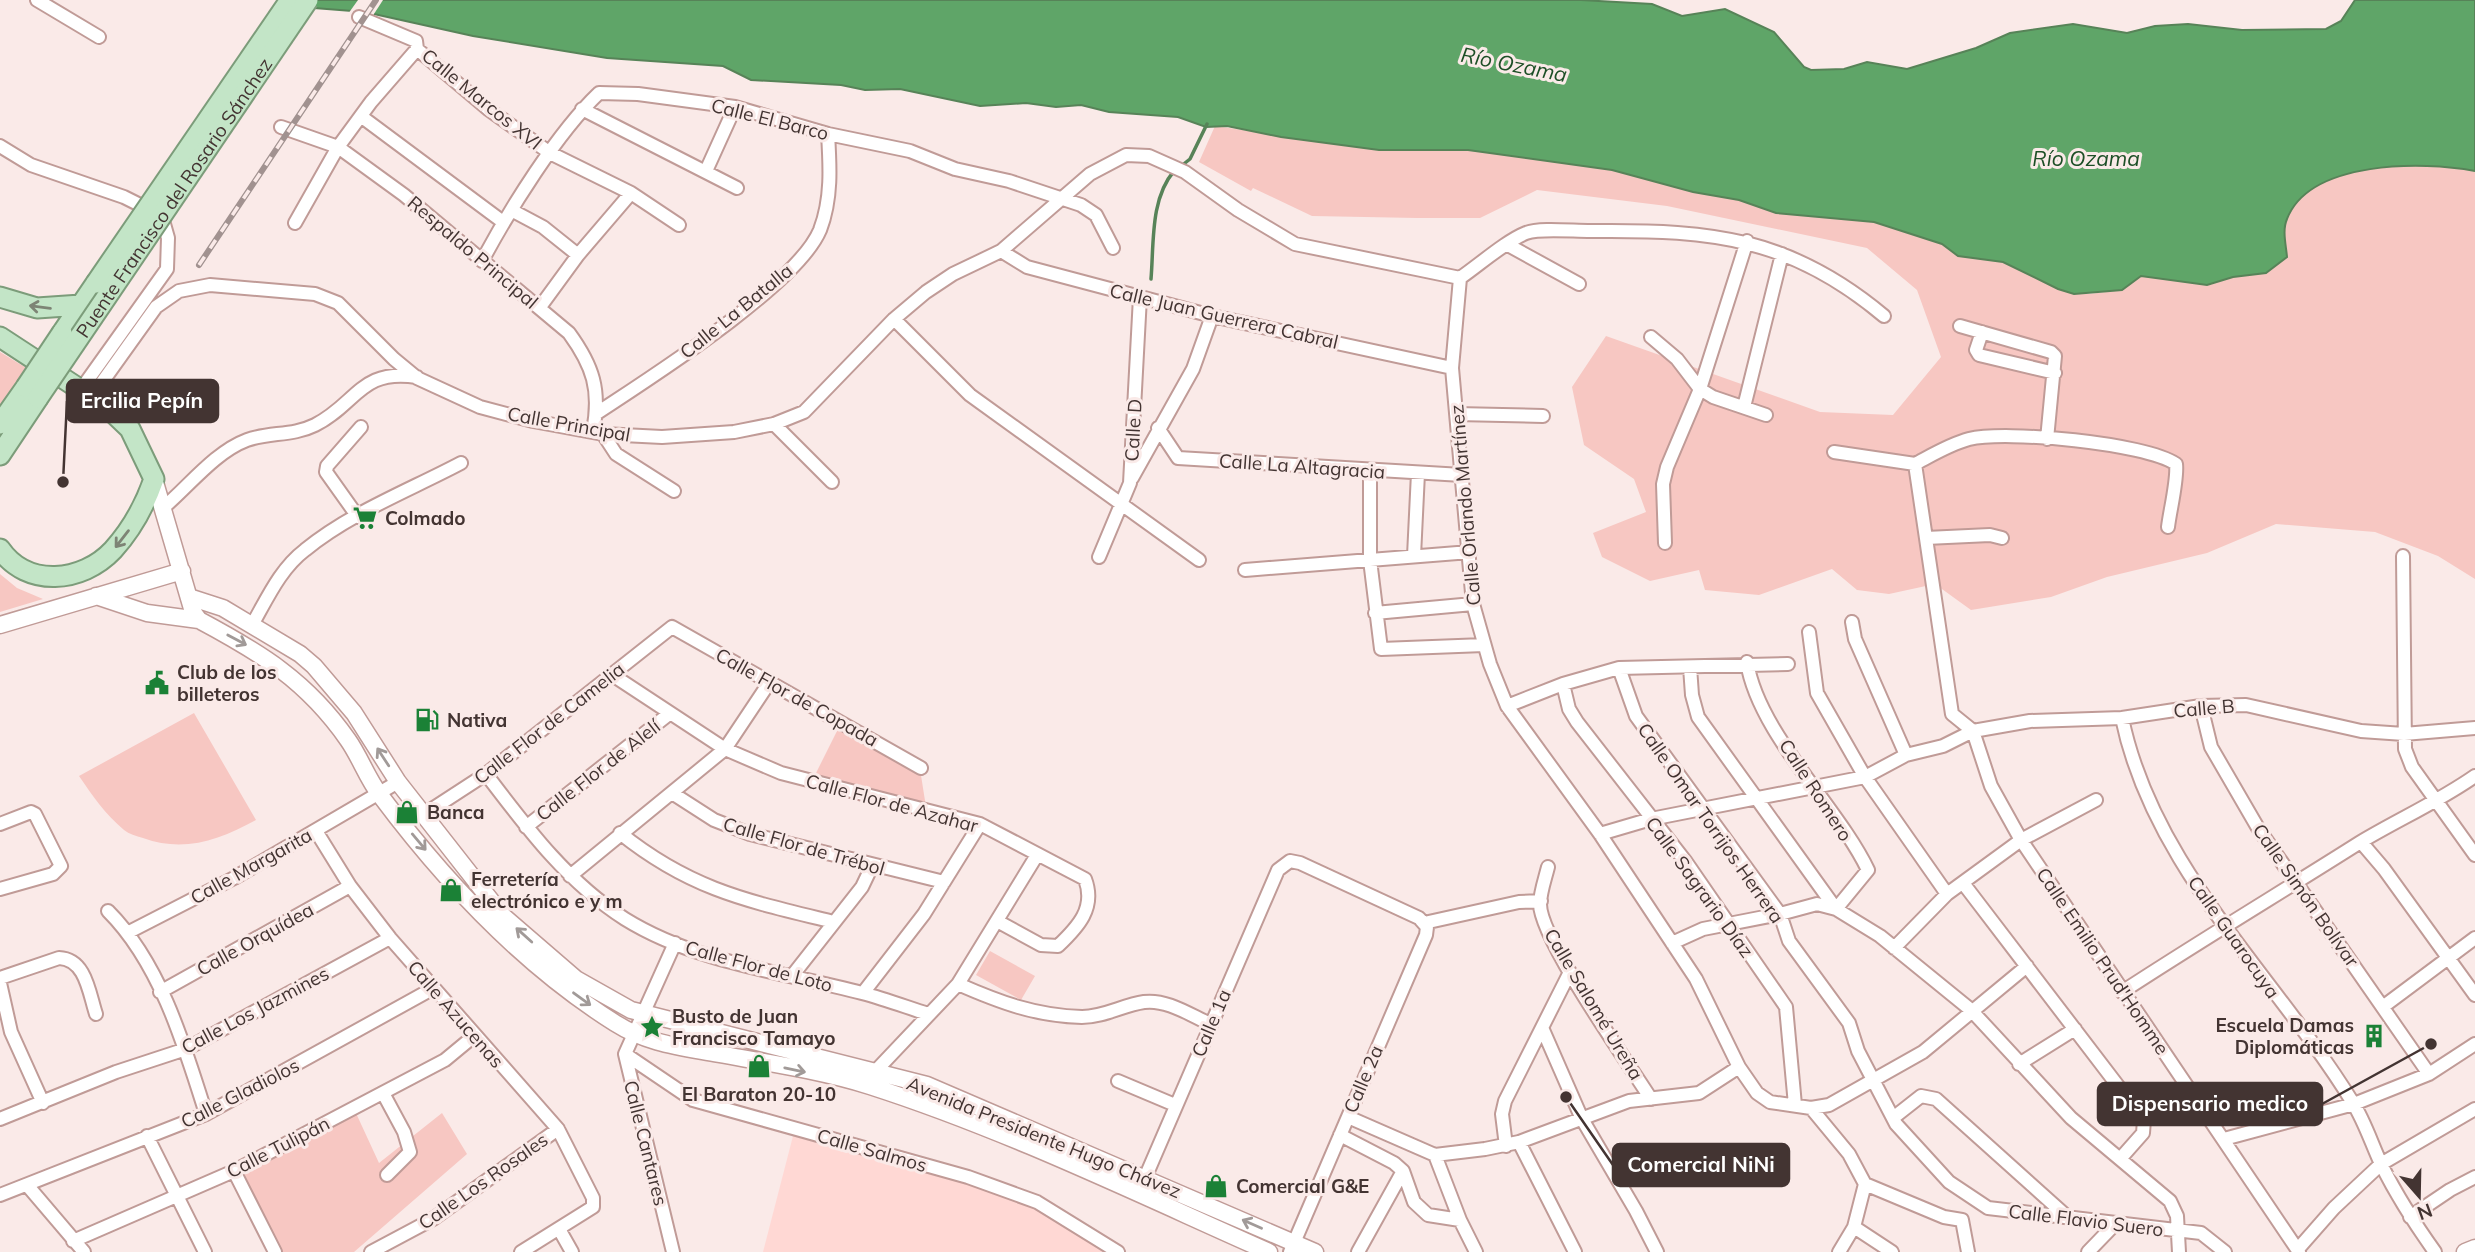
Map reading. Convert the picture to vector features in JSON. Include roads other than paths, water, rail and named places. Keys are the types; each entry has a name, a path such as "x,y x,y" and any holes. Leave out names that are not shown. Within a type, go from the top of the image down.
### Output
{"main road":[{"name":"Puente Francisco del Rosario Sánchez","path":"32,392 62,333 290,0"},
{"name":"Puente Francisco del Rosario Sánchez","path":"32,392 308,0"},
{"path":"0,297 37,308 81,305"},
{"path":"0,337 88,392 130,429 154,479 193,612 199,620"},
{"path":"3,437 32,392"},
{"path":"0,549 12,565 44,578 60,577 96,564 124,537 141,509 154,479"},
{"path":"0,625 181,571"},
{"path":"96,596 147,613 199,620"},
{"name":"Avenida Presidente Hugo Chávez","path":"189,597 223,608 300,654 333,685 398,782 496,908 525,937 576,979 631,1010 926,1085 1145,1178 1292,1247 1315,1252"},
{"name":"Avenida Presidente Hugo Chávez","path":"199,620 286,670 316,699 349,741 379,793 434,860 514,947 547,974 634,1034 680,1048 866,1084 1021,1142 1269,1252"},
{"path":"2465,1252 2475,1248"}],"street":[{"path":"37,0 99,37"},
{"name":"Calle Marcos XVI","path":"359,17 416,41 417,49 488,108 550,153 631,193 679,225"},
{"path":"295,223 338,147 371,102 417,49"},
{"name":"Calle El Barco","path":"482,261 503,222 550,153 582,109 599,93 638,94 735,107 828,134 910,151 955,169 1009,181 1081,205 1096,215 1113,248"},
{"path":"706,171 735,107"},
{"path":"582,109 737,188"},
{"path":"362,117 503,222"},
{"name":"Respaldo Principal","path":"281,127 338,147 404,195 569,333 588,359 595,380 598,432"},
{"name":"Calle La Batalla","path":"597,413 674,361 788,273 819,232 826,209 829,197 828,134"},
{"path":"0,146 31,165 124,197 146,208 164,224 168,238 167,269 88,392"},
{"name":"Calle Principal","path":"88,392 156,307 179,291 210,285 315,295 338,303 394,359 417,377 480,407 533,421 598,432 662,437 734,432 774,425 804,412 894,319 953,274 1001,251 1090,174 1126,155 1163,160 1295,244 1460,278"},
{"path":"540,307 578,255 631,193"},
{"path":"513,211 543,227 578,255"},
{"path":"1460,278 1527,232 1662,230 1747,241 1806,262 1849,287 1884,316"},
{"path":"1665,543 1663,484 1667,467 1700,389 1747,241"},
{"path":"1508,245 1579,284"},
{"name":"Calle Juan Guerrera Cabral","path":"1001,251 1027,267 1212,316 1452,368"},
{"path":"1744,407 1782,254"},
{"name":"Calle Orlando Martínez","path":"1460,278 1452,368 1473,604 1484,645 1507,706 1600,834 1696,979 1739,1067 1765,1100 1811,1108"},
{"name":"Calle D","path":"1099,557 1130,483 1140,297"},
{"path":"1130,483 1193,369 1212,316"},
{"path":"894,319 970,395 1199,560"},
{"path":"1960,326 2051,352 2057,362 2047,439"},
{"path":"1982,332 1976,350 1979,355 2055,373"},
{"path":"1650,337 1677,359 1700,389 1766,415"},
{"path":"163,508 236,445 253,438 288,434 313,426 373,380 394,375 417,377"},
{"path":"1456,414 1543,416"},
{"path":"774,425 832,482"},
{"path":"358,517 326,472 327,466 361,428"},
{"name":"Calle La Altagracia","path":"1158,428 1178,458 1462,475"},
{"path":"598,432 616,454 674,491"},
{"path":"1834,452 1915,464 1969,439 2047,439 2094,443 2165,457 2176,464 2177,474 2171,494 2168,527"},
{"path":"252,625 276,581 303,551 358,517 461,463"},
{"path":"1915,464 1952,714 1973,731"},
{"path":"1370,471 1370,560 1381,649 1484,645"},
{"path":"1414,556 1418,473"},
{"path":"1926,538 1990,535 2002,538"},
{"path":"1245,570 1469,552"},
{"path":"2403,556 2404,734 2412,767 2475,855"},
{"path":"1375,613 1473,604"},
{"path":"1852,622 1855,639 1906,755"},
{"name":"Calle Flor de Camelia","path":"423,815 486,774 672,627"},
{"name":"Calle Flor de Copada","path":"672,627 921,768"},
{"path":"1809,632 1814,685 1864,776 1947,894"},
{"path":"1507,706 1563,684 1619,668 1690,667 1747,662 1788,664"},
{"name":"Calle Romero","path":"1747,662 1749,677 1772,721 1868,869 1836,909"},
{"path":"1690,667 1692,695 1698,717 1836,909"},
{"name":"Calle Omar Torrijos Herrera","path":"1619,668 1636,716 1780,914 1789,941 1849,1023 1874,1082"},
{"name":"Calle Flor de Azahar","path":"611,674 725,749 781,773 980,824 1085,879 1090,902 1078,927 1058,946 1050,947 997,921"},
{"path":"570,876 725,749 769,682"},
{"name":"Calle Sagrario Díaz","path":"1563,684 1569,709 1577,722 1686,862 1786,1007 1795,1105"},
{"name":"Calle B","path":"1600,834 1651,819 1864,776 1906,755 1943,746 1973,731 2030,722 2122,718 2201,706 2246,705 2361,731 2404,734 2475,728"},
{"name":"Calle Simón Bolívar","path":"2201,706 2211,747 2296,885 2385,1006 2429,1074"},
{"name":"Calle Flor de Alelí","path":"526,827 669,713"},
{"name":"Calle Guarocuya","path":"2122,718 2131,762 2178,857 2354,1104 2381,1164 2410,1217 2435,1252"},
{"name":"Calle Emilio Prud'Homme","path":"1973,731 1991,786 2021,840 2298,1250"},
{"name":"Calle Flor de Loto","path":"486,774 526,827 570,876 628,920 675,943 726,961 863,993 928,1014"},
{"path":"2122,992 2225,924 2296,885 2361,842 2436,803 2475,776"},
{"name":"Calle Margarita","path":"129,932 316,831 398,782"},
{"name":"Calle Flor de Trébol","path":"671,793 734,828 872,866 944,882"},
{"path":"1894,948 1947,894 2021,840 2096,800"},
{"path":"0,824 30,812 35,814 61,866 53,874 0,889"},
{"path":"863,993 924,914 980,824"},
{"name":"Calle Azucenas","path":"316,831 351,886 390,938 432,989 558,1129 593,1198 593,1207 559,1229"},
{"path":"620,833 651,858 699,884 834,922"},
{"path":"2361,842 2385,869 2475,995"},
{"path":"866,1084 874,1070 958,984 1037,855"},
{"name":"Calle 1a","path":"1138,1194 1278,870 1290,862 1300,863 1422,921"},
{"path":"792,976 862,887 872,866"},
{"name":"Calle Salomé Ureña","path":"1548,867 1541,901 1548,931 1570,972 1651,1099"},
{"path":"1963,883 2144,1120 2143,1133 2120,1159"},
{"name":"Calle Orquídea","path":"160,992 351,886"},
{"path":"1422,921 1518,902 1541,901"},
{"path":"1672,943 1703,929 1817,904 1836,909 1859,921 1971,1010 2071,1118 2169,1201 2177,1216 2179,1252"},
{"path":"108,911 129,932 160,992 186,1049 206,1114"},
{"name":"Calle 2a","path":"1292,1247 1426,935 1422,921"},
{"name":"Calle Los Jazmines","path":"0,1119 116,1072 186,1049 390,938"},
{"path":"2385,1006 2449,961 2475,939"},
{"name":"Calle Cantares","path":"673,1252 625,1054 646,1014 675,943"},
{"path":"43,1102 11,1032 0,980 59,958 69,958 80,967 96,1014"},
{"path":"1811,1108 1829,1105 1923,1052 1971,1010 2027,967"},
{"path":"1506,1146 1502,1114 1505,1101 1570,972"},
{"path":"958,984 1027,1011 1083,1017 1103,1015 1144,1002 1157,1002 1210,1024"},
{"name":"Calle Gladiolos","path":"0,1195 206,1114 392,1014 432,989"},
{"path":"2019,1064 2075,1029"},
{"path":"1543,1030 1582,1119 1657,1252"},
{"name":"Calle Tulipán","path":"73,1241 234,1171 445,1060 474,1036"},
{"path":"2224,1139 2354,1104 2429,1074 2475,1044"},
{"name":"Calle Salmos","path":"625,1054 693,1100 968,1177 1037,1202 1118,1252"},
{"path":"1348,1116 1435,1155 1506,1146 1629,1101 1699,1093 1739,1067"},
{"path":"1118,1081 1175,1105"},
{"name":"Calle Flavio Suero","path":"1874,1082 1893,1118 1950,1182 1988,1208 2201,1233 2225,1252"},
{"path":"383,1094 404,1132 410,1152 387,1175"},
{"path":"1893,1118 1921,1096 1936,1099 2065,1216"},
{"path":"1811,1108 1849,1154 1865,1184 1944,1217 1962,1220 1974,1211 1988,1208"},
{"path":"2298,1250 2334,1208 2381,1164 2475,1109"},
{"name":"Calle Los Rosales","path":"371,1252 433,1219 558,1129"},
{"path":"1340,1135 1394,1163 1403,1171 1414,1202 1428,1214 1460,1220"},
{"path":"147,1136 205,1252"},
{"path":"1519,1142 1575,1252"},
{"path":"1435,1155 1460,1220 1476,1252"},
{"path":"234,1171 275,1252"},
{"path":"1358,1252 1403,1171"},
{"path":"2410,1217 2475,1177"},
{"path":"1839,1252 1854,1227 1865,1184"},
{"path":"27,1185 84,1252"},
{"path":"1962,1220 1968,1252"},
{"path":"2088,1252 2116,1223"},
{"path":"1854,1227 1892,1252"},
{"path":"521,1252 559,1229 572,1252"}],"water":[{"name":"Río Ozama","path":"278,0 1581,0 1652,4 1682,16 1725,9 1774,32 1804,67 1811,70 1844,69 1867,62 1907,69 1976,48 2010,33 2073,24 2127,33 2155,26 2188,24 2242,30 2326,29 2341,21 2355,0 2475,0 2475,171 2399,166 2343,175 2319,185 2300,200 2287,219 2287,257 2266,273 2233,277 2207,285 2141,276 2122,290 2074,294 2003,262 1958,256 1942,244 1874,222 1776,213 1739,200 1693,192 1612,170 1468,150 1379,150 1281,137 1227,126 1206,127 1178,117 1109,112 1081,105 1056,107 1026,103 980,106 900,89 865,90 841,85 751,80 723,66 607,58 473,36 365,12 314,8"}],"waterway":[{"path":"1180,167 1190,159 1207,124"},
{"path":"1151,279 1157,208 1166,182 1174,171"}],"railway":[{"path":"199,265 376,0"}],"place":[{"name":"Ercilia Pepín","path":"63,482"},
{"name":"Colmado","path":"365,518"},
{"name":"Club de los billeteros","path":"157,683"},
{"name":"Nativa","path":"427,720"},
{"name":"Banca","path":"407,812"},
{"name":"Ferretería electrónico e y m","path":"451,890"},
{"name":"Busto de Juan Francisco Tamayo","path":"652,1027"},
{"name":"Escuela Damas Diplomáticas","path":"2374,1036"},
{"name":"Dispensario medico","path":"2431,1044"},
{"name":"El Baraton 20-10","path":"759,1066"},
{"name":"Comercial NiNi","path":"1566,1097"},
{"name":"Comercial G&E","path":"1216,1186"}]}
